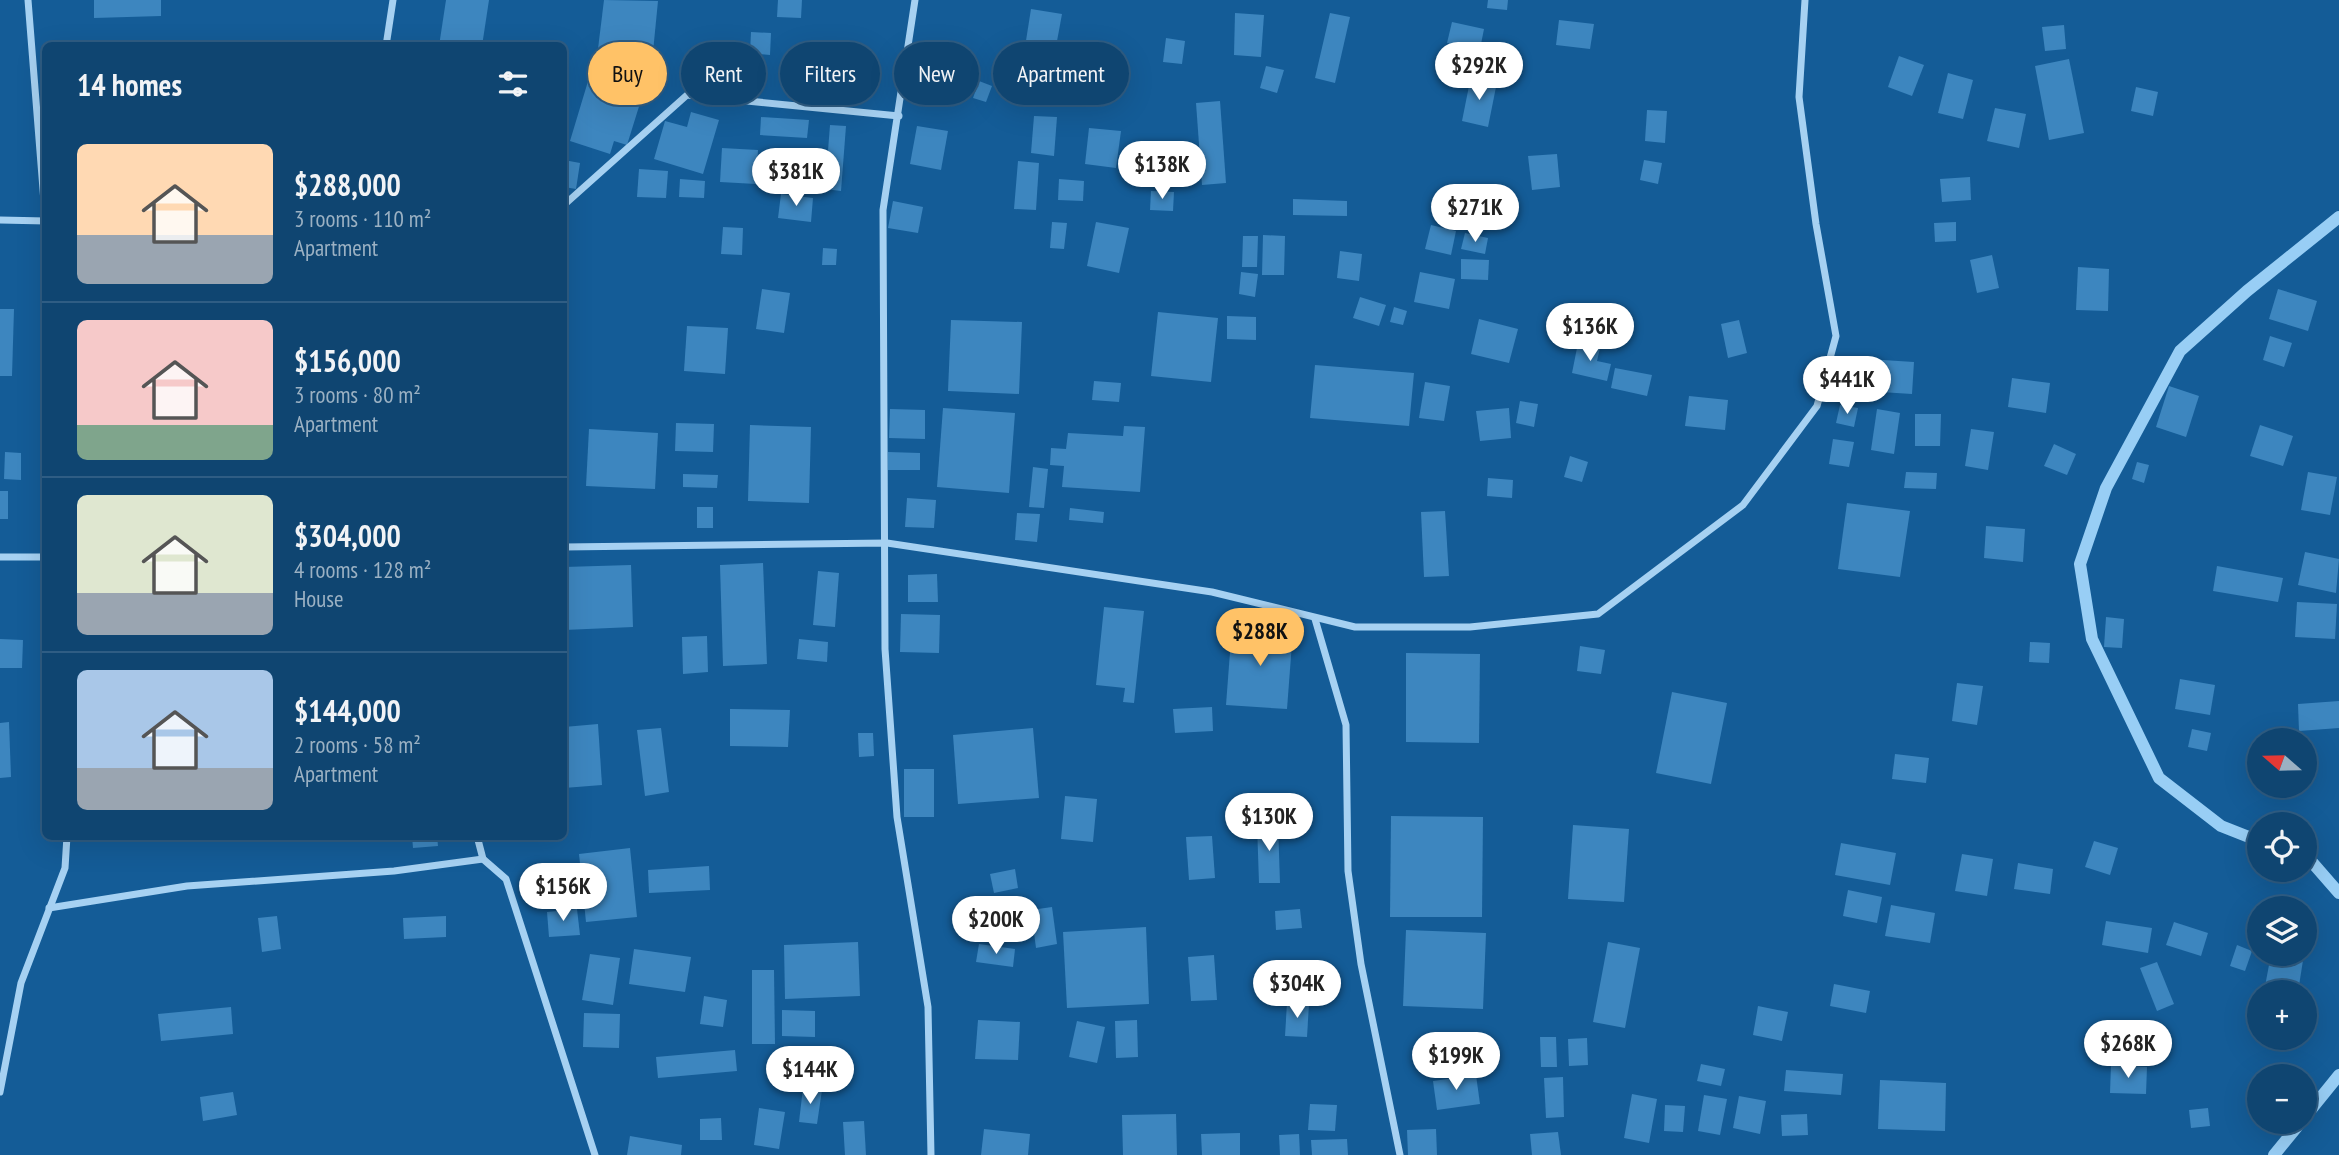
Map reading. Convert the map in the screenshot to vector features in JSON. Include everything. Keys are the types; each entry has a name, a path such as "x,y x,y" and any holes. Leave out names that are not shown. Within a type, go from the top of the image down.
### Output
{"street":[{"path":"29,0 42,180"},
{"path":"388,42 393,0"},
{"path":"915,0 883,210 886,649 897,817 928,1007 931,1155"},
{"path":"567,547 887,543 1212,592 1315,619 1355,626 1470,627 1598,614 1743,505 1817,406 1836,336 1816,224 1799,97 1804,0"},
{"path":"567,202 687,95 899,116"},
{"path":"0,220 42,221"},
{"path":"0,557 42,557"},
{"path":"1315,619 1346,725 1348,871 1361,964 1401,1155"},
{"path":"0,1092 21,983 65,867 67,840"},
{"path":"478,840 483,859 506,879 595,1155"},
{"path":"50,908 187,886 394,871 483,859"}],"building":[{"path":"94,0 161,0 161,16 94,18"},
{"path":"446,0 489,0 483,42 440,42"},
{"path":"604,0 658,1 654,42 599,42"},
{"path":"778,0 802,0 801,18 777,17"},
{"path":"1488,0 1508,0 1507,10 1487,8"},
{"path":"1031,9 1062,14 1057,42 1026,42"},
{"path":"1235,13 1264,15 1261,57 1234,55"},
{"path":"1330,13 1350,17 1335,83 1315,78"},
{"path":"1559,20 1594,24 1590,49 1556,45"},
{"path":"1452,22 1484,29 1480,49 1447,43"},
{"path":"2064,25 2066,49 2045,51 2042,27"},
{"path":"751,32 771,33 770,55 766,55 766,42 751,42"},
{"path":"1166,38 1185,41 1182,64 1163,62"},
{"path":"1448,46 1473,52 1469,72 1444,66"},
{"path":"1899,56 1924,65 1912,96 1888,87"},
{"path":"2069,59 2084,133 2049,140 2035,66"},
{"path":"1266,66 1284,70 1277,93 1260,88"},
{"path":"1948,73 1973,80 1963,119 1938,113"},
{"path":"1471,76 1497,82 1488,127 1462,121"},
{"path":"588,81 588,105 639,105 627,145 614,141 610,154 570,141"},
{"path":"979,81 992,86 986,102 979,100"},
{"path":"2136,87 2158,92 2153,116 2131,111"},
{"path":"1220,101 1226,183 1202,185 1196,103"},
{"path":"1995,108 2026,114 2019,148 1987,141"},
{"path":"1647,110 1667,111 1665,143 1645,141"},
{"path":"691,112 719,120 703,174 654,159 665,121 687,127"},
{"path":"1034,116 1057,117 1054,156 1031,153"},
{"path":"761,117 809,120 807,138 760,135"},
{"path":"830,125 846,126 841,191 825,189"},
{"path":"917,126 948,131 941,170 910,164"},
{"path":"1089,128 1121,131 1116,168 1085,164"},
{"path":"722,148 758,150 756,184 720,182"},
{"path":"1557,154 1560,187 1532,190 1528,156"},
{"path":"1644,160 1662,163 1658,184 1640,180"},
{"path":"567,161 580,163 576,189 567,188"},
{"path":"1018,161 1039,163 1036,210 1014,209"},
{"path":"639,169 668,171 666,198 637,197"},
{"path":"1970,177 1971,200 1942,202 1940,179"},
{"path":"680,179 705,181 704,198 679,197"},
{"path":"1059,179 1084,181 1083,201 1058,200"},
{"path":"1151,191 1174,192 1173,211 1150,210"},
{"path":"781,194 813,198 811,222 778,218"},
{"path":"1293,199 1347,201 1347,216 1293,215"},
{"path":"893,201 923,207 918,233 888,228"},
{"path":"1052,222 1067,223 1064,249 1050,248"},
{"path":"1096,222 1129,228 1119,273 1087,266"},
{"path":"1956,222 1956,241 1935,242 1934,223"},
{"path":"1431,225 1456,231 1451,255 1425,249"},
{"path":"723,227 743,228 742,255 721,254"},
{"path":"1465,233 1488,238 1485,254 1461,249"},
{"path":"1263,235 1285,236 1284,275 1262,275"},
{"path":"1243,236 1258,236 1257,267 1242,267"},
{"path":"823,248 837,249 836,265 822,265"},
{"path":"1340,251 1362,254 1359,281 1337,278"},
{"path":"1992,255 1999,288 1977,293 1970,260"},
{"path":"1461,259 1489,260 1488,280 1461,279"},
{"path":"2078,267 2109,269 2108,311 2076,310"},
{"path":"1241,272 1258,274 1255,297 1239,294"},
{"path":"1420,272 1455,279 1449,309 1414,302"},
{"path":"762,289 790,293 784,333 756,329"},
{"path":"2278,289 2317,301 2308,331 2269,319"},
{"path":"1360,297 1386,305 1379,326 1353,318"},
{"path":"1394,307 1407,311 1403,325 1390,322"},
{"path":"0,309 14,309 12,376 0,376"},
{"path":"1158,312 1218,318 1211,382 1151,376"},
{"path":"1227,316 1256,317 1256,340 1227,339"},
{"path":"1479,319 1518,329 1509,363 1471,354"},
{"path":"951,320 1022,322 1019,394 948,391"},
{"path":"1739,320 1747,353 1728,358 1721,324"},
{"path":"687,326 728,328 725,374 684,371"},
{"path":"2270,336 2292,343 2284,367 2263,360"},
{"path":"1578,343 1600,348 1597,361 1611,364 1607,381 1572,373"},
{"path":"1867,359 1914,362 1912,394 1865,391"},
{"path":"1315,365 1414,373 1409,426 1310,418"},
{"path":"1615,368 1652,375 1647,396 1611,388"},
{"path":"2012,378 2050,383 2046,413 2008,407"},
{"path":"1094,381 1121,383 1119,402 1092,400"},
{"path":"1425,382 1450,386 1444,421 1419,418"},
{"path":"2169,386 2199,396 2186,437 2156,427"},
{"path":"1689,396 1728,400 1725,430 1685,426"},
{"path":"1520,401 1538,404 1534,427 1516,423"},
{"path":"1840,405 1858,408 1854,427 1836,423"},
{"path":"943,408 1015,413 1009,493 937,487"},
{"path":"1509,408 1511,438 1480,441 1476,411"},
{"path":"890,409 925,410 925,439 889,438"},
{"path":"1877,409 1900,413 1894,454 1871,450"},
{"path":"1915,414 1941,414 1940,446 1915,446"},
{"path":"676,423 714,424 713,452 675,451"},
{"path":"750,425 811,427 809,503 748,501"},
{"path":"2260,425 2293,436 2283,466 2250,456"},
{"path":"1124,426 1145,427 1140,492 1062,487 1064,466 1050,465 1051,448 1066,449 1068,433 1123,436"},
{"path":"589,429 658,433 655,489 586,486"},
{"path":"1971,429 1994,432 1988,470 1965,466"},
{"path":"1833,439 1854,442 1849,467 1829,464"},
{"path":"2054,444 2076,454 2067,475 2044,466"},
{"path":"5,452 21,453 21,480 4,479"},
{"path":"888,452 920,453 920,470 888,470"},
{"path":"1570,456 1588,462 1582,482 1564,477"},
{"path":"2137,462 2149,465 2144,483 2132,479"},
{"path":"1033,467 1048,469 1044,508 1029,507"},
{"path":"1906,472 1937,473 1936,489 1904,488"},
{"path":"2308,472 2337,477 2330,515 2301,510"},
{"path":"683,474 718,475 717,488 683,487"},
{"path":"1488,478 1513,480 1512,498 1487,496"},
{"path":"0,491 8,491 8,519 0,519"},
{"path":"907,498 936,500 934,528 905,527"},
{"path":"1847,503 1910,511 1900,577 1838,569"},
{"path":"697,507 713,507 713,528 697,528"},
{"path":"1070,508 1104,512 1103,523 1069,520"},
{"path":"1445,511 1449,576 1424,577 1421,512"},
{"path":"1017,513 1040,514 1037,542 1015,540"},
{"path":"1986,526 2025,529 2023,562 1984,558"},
{"path":"2305,552 2339,559 2336,593 2298,585"},
{"path":"763,563 767,664 723,666 720,565"},
{"path":"631,565 633,627 567,630 567,567"},
{"path":"2217,566 2283,578 2278,602 2213,591"},
{"path":"818,571 839,573 835,627 813,625"},
{"path":"937,574 938,602 908,602 908,575"},
{"path":"2297,602 2337,604 2335,639 2295,637"},
{"path":"1104,607 1144,611 1134,703 1123,702 1125,688 1096,685"},
{"path":"901,614 940,615 939,653 900,652"},
{"path":"2106,617 2124,619 2122,648 2104,647"},
{"path":"1232,626 1293,630 1287,709 1226,705"},
{"path":"707,636 708,672 683,674 682,637"},
{"path":"0,639 23,640 22,668 0,668"},
{"path":"799,639 828,642 827,662 797,659"},
{"path":"2030,642 2050,643 2049,663 2029,662"},
{"path":"1580,646 1605,650 1601,674 1577,671"},
{"path":"1406,653 1480,654 1479,743 1406,742"},
{"path":"2180,679 2215,685 2210,715 2175,709"},
{"path":"1957,683 1983,686 1977,725 1952,721"},
{"path":"1672,692 1727,703 1711,784 1656,773"},
{"path":"2339,701 2339,728 2299,728 2298,704"},
{"path":"1212,707 1213,731 1175,733 1173,709"},
{"path":"730,709 790,710 788,747 730,746"},
{"path":"9,722 11,777 0,778 0,723"},
{"path":"598,724 602,785 567,788 567,727"},
{"path":"661,728 669,792 645,796 637,730"},
{"path":"1033,728 1039,798 958,804 953,735"},
{"path":"2192,729 2211,733 2207,751 2188,747"},
{"path":"858,733 873,733 874,756 859,757"},
{"path":"1895,754 1929,758 1926,783 1892,779"},
{"path":"904,769 934,769 934,817 904,817"},
{"path":"1065,796 1097,799 1093,842 1061,839"},
{"path":"1391,816 1483,817 1482,917 1390,917"},
{"path":"1278,823 1280,883 1259,883 1257,824"},
{"path":"1573,825 1629,829 1624,902 1568,899"},
{"path":"1212,836 1215,878 1189,880 1186,837"},
{"path":"412,840 437,840 438,846 413,848"},
{"path":"2094,841 2118,848 2110,875 2085,867"},
{"path":"1841,843 1896,853 1890,885 1835,875"},
{"path":"630,848 637,917 586,922 579,854"},
{"path":"1962,854 1993,859 1987,896 1955,891"},
{"path":"2018,863 2053,869 2050,894 2014,889"},
{"path":"709,866 710,890 649,893 648,870"},
{"path":"1015,869 1018,888 994,893 990,874"},
{"path":"1848,890 1882,897 1877,923 1843,916"},
{"path":"1891,905 1935,913 1930,943 1885,936"},
{"path":"1052,907 1057,944 1036,948 1031,910"},
{"path":"969,908 1005,910 1003,938 967,935"},
{"path":"577,909 580,935 549,937 547,912"},
{"path":"1300,909 1302,928 1276,930 1275,911"},
{"path":"277,916 281,949 262,952 258,918"},
{"path":"446,916 446,937 404,939 403,918"},
{"path":"2106,921 2152,928 2148,953 2102,945"},
{"path":"2174,922 2208,933 2201,956 2166,945"},
{"path":"1146,927 1149,1004 1067,1008 1063,932"},
{"path":"1406,930 1486,933 1483,1009 1403,1006"},
{"path":"858,942 860,996 785,999 784,945"},
{"path":"1608,942 1640,948 1625,1028 1593,1022"},
{"path":"979,944 1015,949 1013,967 976,962"},
{"path":"2237,945 2247,949 2245,971 2230,966"},
{"path":"634,949 691,957 685,992 629,984"},
{"path":"590,954 620,958 613,1005 582,1000"},
{"path":"1214,955 1217,1000 1191,1001 1188,957"},
{"path":"2157,962 2174,1004 2157,1011 2140,968"},
{"path":"2269,966 2302,966 2300,980 2266,980"},
{"path":"752,970 774,970 775,1044 752,1044"},
{"path":"1834,984 1870,991 1866,1013 1830,1006"},
{"path":"704,996 727,1000 723,1027 700,1024"},
{"path":"1287,1003 1309,1004 1307,1037 1285,1036"},
{"path":"1758,1006 1788,1012 1782,1041 1753,1035"},
{"path":"231,1007 233,1034 161,1041 158,1014"},
{"path":"782,1010 815,1011 815,1037 782,1036"},
{"path":"584,1013 620,1014 619,1048 583,1047"},
{"path":"978,1020 1020,1022 1018,1060 975,1059"},
{"path":"1137,1020 1138,1057 1116,1058 1115,1021"},
{"path":"1077,1021 1105,1027 1097,1063 1069,1057"},
{"path":"1540,1037 1556,1037 1557,1067 1541,1067"},
{"path":"1587,1038 1588,1065 1569,1066 1568,1039"},
{"path":"735,1050 737,1071 658,1078 656,1057"},
{"path":"807,1053 808,1069 772,1072 770,1056"},
{"path":"1701,1064 1725,1069 1721,1086 1697,1081"},
{"path":"2111,1065 2147,1067 2146,1094 2110,1093"},
{"path":"1786,1070 1843,1074 1841,1095 1784,1091"},
{"path":"1476,1075 1480,1104 1437,1110 1433,1081"},
{"path":"1563,1077 1564,1117 1546,1118 1544,1078"},
{"path":"1880,1080 1946,1083 1945,1131 1878,1129"},
{"path":"803,1088 822,1090 817,1124 799,1122"},
{"path":"233,1092 237,1115 203,1121 200,1097"},
{"path":"1632,1094 1657,1099 1649,1143 1624,1138"},
{"path":"1704,1095 1727,1099 1720,1135 1698,1131"},
{"path":"1739,1096 1766,1101 1760,1134 1733,1128"},
{"path":"1310,1104 1337,1105 1335,1131 1308,1130"},
{"path":"1665,1105 1685,1106 1683,1132 1664,1131"},
{"path":"759,1108 785,1112 779,1149 754,1145"},
{"path":"2208,1108 2210,1126 2191,1128 2189,1110"},
{"path":"1176,1114 1177,1155 1123,1155 1122,1115"},
{"path":"1807,1114 1808,1135 1782,1136 1781,1115"},
{"path":"721,1118 722,1140 700,1140 700,1119"},
{"path":"864,1121 866,1155 845,1155 843,1122"},
{"path":"984,1129 1030,1134 1028,1155 981,1155"},
{"path":"1436,1129 1437,1155 1408,1155 1407,1130"},
{"path":"1558,1132 1561,1155 1532,1155 1530,1134"},
{"path":"1240,1133 1240,1155 1202,1155 1201,1134"},
{"path":"1299,1134 1300,1155 1280,1155 1279,1135"},
{"path":"630,1136 682,1145 681,1155 627,1155"},
{"path":"1347,1139 1348,1155 1312,1155 1311,1140"}],"waterway":[{"path":"2247,836 2221,826 2159,778 2092,639 2080,564 2106,488 2180,351 2247,291 2339,217"},
{"path":"2317,868 2339,893"},
{"path":"2317,1102 2339,1075"},
{"path":"2274,1155 2291,1134"}]}
